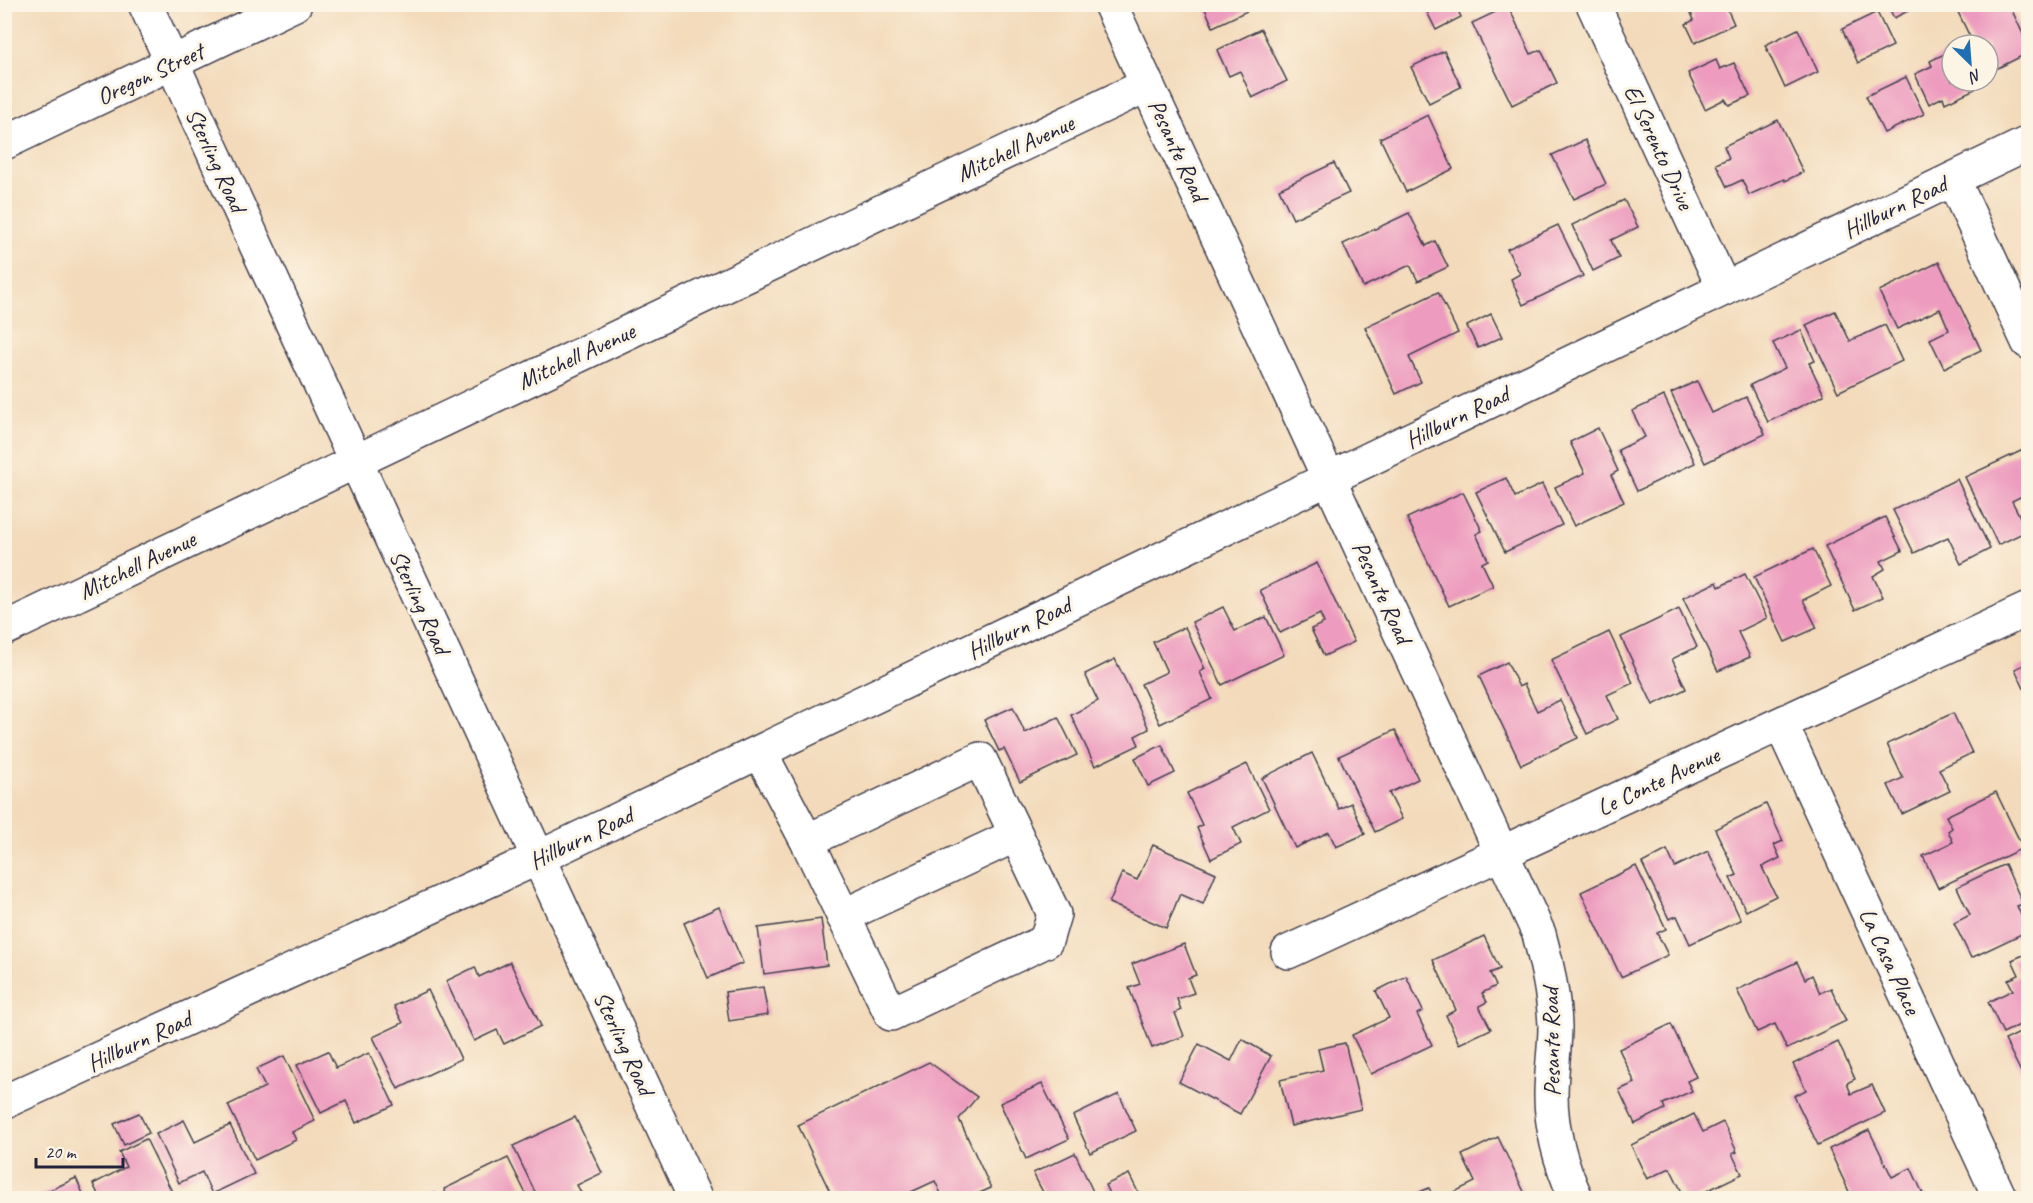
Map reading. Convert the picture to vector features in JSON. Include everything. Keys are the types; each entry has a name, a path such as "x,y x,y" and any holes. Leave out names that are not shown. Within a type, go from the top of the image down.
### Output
{"street":[{"name":"Sterling Road","path":"145,4 695,1198"},
{"name":"Oregon Street","path":"4,143 295,4"},
{"name":"Pesante Road","path":"1110,4 1539,934 1551,979 1555,1025 1551,1097 1557,1143 1576,1198"},
{"name":"El Serento Drive","path":"1593,4 1724,289"},
{"name":"Mitchell Avenue","path":"4,629 1147,85"},
{"name":"Hillburn Road","path":"4,1102 538,858 2028,143"},
{"path":"1953,179 2028,342"},
{"name":"Le Conte Avenue","path":"1288,952 2028,609"},
{"name":"La Casa Place","path":"1781,724 2000,1198"},
{"path":"760,752 807,841 891,1014 1046,941 1054,914 980,759 807,841"},
{"path":"843,916 1016,835"}],"building":[{"path":"1203,4 1244,4 1247,11 1213,27"},
{"path":"1423,4 1455,4 1461,17 1436,30"},
{"path":"1687,4 1725,4 1734,24 1695,43 1686,24 1694,20"},
{"path":"1887,4 1922,4 1894,18"},
{"path":"1958,4 2009,4 2028,45 2028,53 2000,67 2000,33 1968,33 1955,6"},
{"path":"1508,6 1531,54 1541,50 1557,83 1512,105 1472,23"},
{"path":"1877,12 1893,46 1858,63 1842,29"},
{"path":"1261,29 1287,81 1252,98 1240,71 1229,76 1217,50"},
{"path":"1798,29 1818,72 1785,88 1765,45"},
{"path":"1444,51 1461,87 1429,103 1411,67"},
{"path":"1940,56 1940,93 1966,93 1945,103 1943,97 1929,104 1915,74 1932,66 1930,61"},
{"path":"1716,60 1720,69 1734,63 1750,96 1729,105 1725,99 1705,109 1688,73"},
{"path":"1906,77 1924,114 1884,133 1866,96"},
{"path":"1428,115 1453,169 1406,192 1380,138"},
{"path":"1778,120 1803,172 1749,195 1742,180 1727,187 1716,164 1729,158 1724,146"},
{"path":"1585,140 1606,184 1574,199 1552,155"},
{"path":"1334,163 1349,193 1293,219 1279,189"},
{"path":"1624,200 1638,227 1611,240 1619,258 1593,271 1572,225"},
{"path":"1409,213 1426,246 1435,241 1448,267 1418,281 1410,265 1363,287 1343,244"},
{"path":"1558,225 1583,276 1523,305 1511,279 1520,274 1507,249"},
{"path":"1939,262 1981,350 1944,368 1930,339 1949,330 1940,309 1897,329 1879,291"},
{"path":"1438,292 1458,333 1409,357 1421,382 1396,394 1365,327"},
{"path":"1835,311 1850,341 1885,325 1902,361 1838,392 1806,325"},
{"path":"1491,314 1502,337 1478,348 1467,326"},
{"path":"1801,330 1815,361 1809,363 1824,395 1768,422 1750,385 1785,368 1773,343"},
{"path":"1697,381 1712,413 1746,397 1765,434 1705,463 1671,393"},
{"path":"1664,396 1695,463 1637,491 1618,450 1645,437 1632,411"},
{"path":"1598,428 1618,471 1611,475 1624,502 1574,526 1555,487 1585,473 1570,442"},
{"path":"2023,450 2028,460 2028,493 2012,501 2027,531 1998,545 1965,477"},
{"path":"1506,478 1515,497 1542,484 1562,525 1505,552 1476,492"},
{"path":"1957,479 1990,549 1961,564 1948,537 1914,553 1893,510"},
{"path":"1463,492 1482,531 1476,534 1488,560 1482,563 1493,586 1449,606 1407,518"},
{"path":"1885,517 1902,551 1881,561 1885,569 1873,576 1883,597 1855,610 1825,546"},
{"path":"1813,549 1831,586 1803,600 1817,628 1785,642 1754,577"},
{"path":"1317,563 1354,642 1324,656 1311,629 1324,623 1320,614 1280,633 1260,590"},
{"path":"1745,574 1767,618 1738,632 1750,657 1718,671 1683,598 1717,582 1719,587"},
{"path":"1223,607 1235,631 1266,617 1284,655 1222,685 1192,622"},
{"path":"1679,609 1697,647 1672,659 1686,689 1653,705 1621,637"},
{"path":"1185,627 1205,669 1200,672 1212,699 1160,724 1141,684 1167,672 1153,642"},
{"path":"1609,632 1633,683 1607,695 1618,719 1587,734 1551,660"},
{"path":"1115,659 1149,729 1135,736 1139,745 1095,766 1071,715 1098,701 1085,674"},
{"path":"1507,662 1519,687 1524,684 1537,711 1560,700 1578,738 1521,765 1479,676"},
{"path":"2028,663 2028,694 2027,695 2015,669"},
{"path":"1013,707 1025,733 1058,717 1077,755 1020,782 1004,749 999,751 984,720"},
{"path":"1953,713 1972,753 1939,769 1950,791 1902,814 1888,785 1903,778 1887,744"},
{"path":"1395,730 1418,779 1389,793 1402,819 1375,832 1339,756"},
{"path":"1162,745 1175,773 1148,786 1135,758"},
{"path":"1312,753 1339,809 1351,803 1365,834 1336,847 1329,832 1295,848 1262,778"},
{"path":"1247,764 1269,809 1233,827 1241,844 1211,859 1197,828 1202,825 1187,793"},
{"path":"1996,792 2023,848 1938,888 1923,856 1953,842 1948,831 1952,828 1946,816"},
{"path":"1766,804 1783,841 1774,845 1780,858 1762,867 1776,896 1746,911 1730,878 1737,875 1715,829"},
{"path":"1153,845 1216,873 1203,904 1180,894 1166,928 1109,903 1122,873 1137,880"},
{"path":"1667,850 1675,867 1708,851 1741,920 1690,944 1677,916 1669,919 1642,863"},
{"path":"2005,864 2023,904 2017,906 2028,931 1971,958 1954,923 1970,915 1957,887"},
{"path":"1636,866 1666,929 1657,933 1668,955 1621,977 1581,892"},
{"path":"719,907 743,963 708,978 684,923"},
{"path":"821,919 827,965 764,974 758,928"},
{"path":"1484,936 1500,969 1490,973 1496,986 1482,993 1487,1002 1479,1006 1491,1029 1459,1044 1446,1015 1456,1010 1433,960"},
{"path":"1184,944 1196,975 1188,978 1194,993 1177,999 1181,1010 1175,1013 1184,1036 1152,1048 1129,988 1140,984 1132,964"},
{"path":"2028,953 2028,1021 2003,1033 1988,1002 2013,990 2008,980 2019,975 2012,960"},
{"path":"510,962 541,1026 504,1044 497,1030 474,1041 446,981 475,967 479,977"},
{"path":"1797,962 1805,979 1812,975 1820,993 1831,988 1846,1021 1787,1049 1775,1024 1757,1032 1737,990"},
{"path":"1406,976 1423,1011 1417,1014 1432,1045 1371,1074 1352,1035 1389,1018 1376,991"},
{"path":"763,987 768,1015 729,1021 725,992"},
{"path":"428,990 461,1059 398,1089 373,1037 403,1023 394,1006"},
{"path":"1671,1024 1696,1077 1687,1081 1692,1091 1663,1104 1665,1109 1635,1124 1619,1090 1635,1083 1619,1049"},
{"path":"2028,1029 2028,1068 2021,1072 2005,1040"},
{"path":"1242,1039 1271,1056 1240,1114 1179,1082 1199,1044 1231,1061"},
{"path":"1838,1042 1855,1079 1847,1083 1851,1094 1872,1085 1885,1113 1818,1145 1794,1096 1806,1090 1793,1064"},
{"path":"1345,1043 1361,1109 1291,1126 1280,1080 1323,1070 1318,1049"},
{"path":"328,1051 336,1068 369,1053 394,1105 356,1123 346,1101 321,1113 297,1065"},
{"path":"284,1056 315,1121 292,1132 296,1140 255,1160 228,1105 265,1087 256,1069"},
{"path":"929,1062 977,1097 959,1119 991,1188 968,1198 943,1198 935,1181 898,1198 833,1198 798,1125"},
{"path":"1042,1084 1069,1139 1026,1159 1000,1103"},
{"path":"1119,1094 1136,1131 1090,1153 1073,1116"},
{"path":"139,1113 149,1133 124,1145 114,1124"},
{"path":"1694,1114 1703,1132 1723,1122 1737,1152 1732,1154 1742,1174 1692,1198 1685,1198 1670,1168 1647,1179 1631,1145"},
{"path":"575,1117 602,1173 577,1185 584,1198 538,1198 513,1146"},
{"path":"184,1120 195,1142 230,1125 254,1174 212,1194 202,1172 179,1183 156,1134"},
{"path":"1869,1130 1892,1177 1911,1168 1925,1198 1852,1198 1829,1149"},
{"path":"1498,1137 1527,1198 1447,1198 1446,1196 1475,1182 1462,1155"},
{"path":"146,1139 175,1198 100,1198 93,1184 126,1167 119,1152"},
{"path":"1075,1153 1096,1198 1046,1198 1033,1173"},
{"path":"508,1158 526,1194 517,1198 448,1198 444,1189"},
{"path":"1129,1174 1140,1196 1111,1198 1105,1185"},
{"path":"76,1178 85,1198 33,1198"},
{"path":"1429,1188 1434,1198 1406,1198"},
{"path":"435,1193 438,1198 423,1198"}]}
